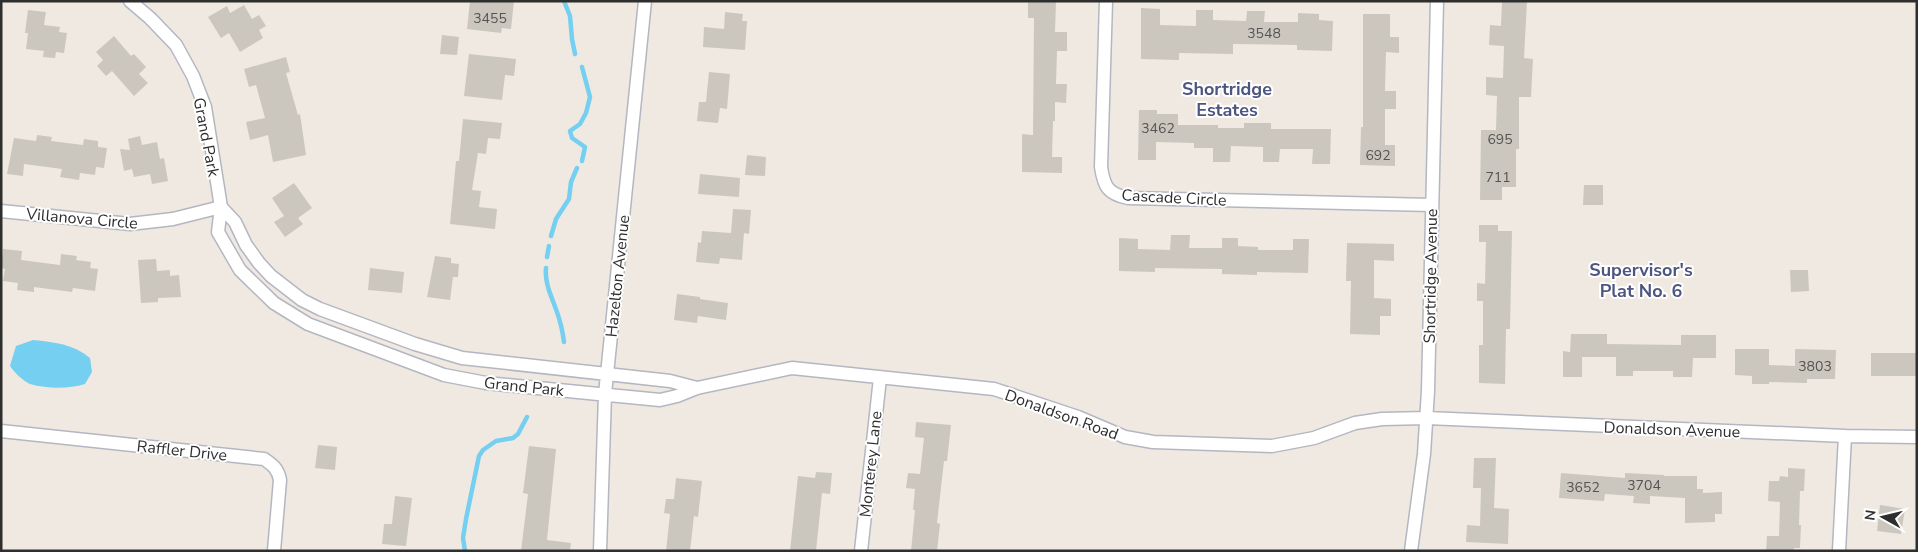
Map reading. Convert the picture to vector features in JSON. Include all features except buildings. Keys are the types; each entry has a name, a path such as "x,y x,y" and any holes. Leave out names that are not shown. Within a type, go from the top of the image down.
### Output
{"street":[{"name":"Grand Park","path":"130,1 150,18 176,45 193,76 205,107 221,207 218,232 240,270 274,303 308,324 444,375 486,383 605,394"},
{"name":"Hazelton Avenue","path":"600,551 605,394 645,1"},
{"name":"Cascade Circle","path":"1106,1 1102,167 1106,188 1117,196 1128,198 1432,205"},
{"name":"Shortridge Avenue","path":"1411,551 1420,489 1427,418 1437,1"},
{"name":"Grand Park","path":"221,207 235,222 246,245 271,276 302,300 320,309 415,344 448,354 497,362 607,373"},
{"name":"Villanova Circle","path":"1,211 130,224 173,219 221,207"},
{"path":"308,324 320,309"},
{"path":"444,375 448,354"},
{"name":"Donaldson Road","path":"605,394 660,400 697,388 792,368 994,389 1078,417 1125,437 1153,442 1272,446 1314,438 1355,423 1382,419 1427,418"},
{"name":"Donaldson Road","path":"607,373 670,381 697,388"},
{"name":"Monterey Lane","path":"861,551 880,378"},
{"name":"Donaldson Avenue","path":"1427,418 1845,436 1917,437"},
{"name":"Raffler Drive","path":"1,431 264,460 274,466 280,480 274,551"},
{"path":"1839,551 1845,436"}],"water":[{"path":"33,340 70,347 90,358 92,372 85,384 65,388 37,386 30,384 16,374 10,366 16,346"}],"waterway":[{"path":"564,1 570,16 575,54"},
{"path":"582,67 590,97 586,113 580,124 570,131 572,138 585,147 582,161"},
{"path":"551,236 556,219 569,199 571,182 577,168"},
{"path":"547,257 549,246"},
{"path":"546,268 547,282 562,329 564,342"},
{"path":"465,551 463,538 479,456 483,450 496,441 513,438 518,434 527,417"}],"district":[{"name":"Shortridge Estates","path":"1227,99"},
{"name":"Supervisor's Plat No. 6","path":"1641,280"}]}
